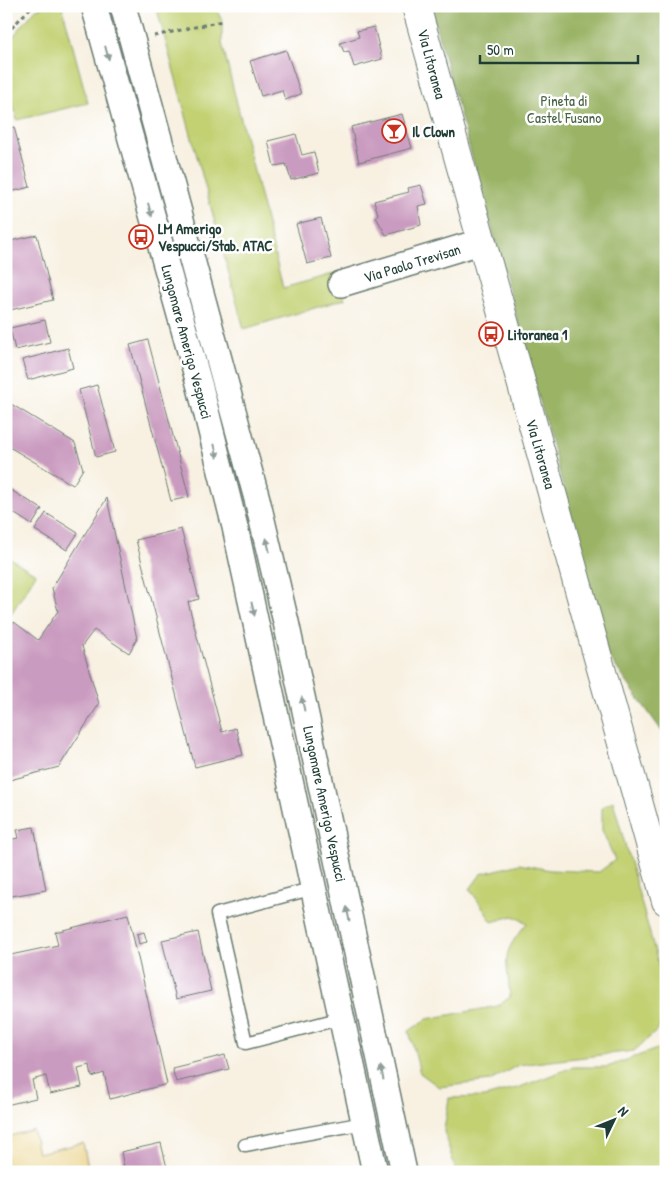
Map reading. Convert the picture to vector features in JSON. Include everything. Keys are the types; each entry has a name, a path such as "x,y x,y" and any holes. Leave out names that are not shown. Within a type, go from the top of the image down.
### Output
{"main road":[{"name":"Via Litoranea","path":"416,6 666,901"}],"street":[{"name":"Lungomare Amerigo Vespucci","path":"94,6 200,387 229,506 375,1172"},
{"name":"Lungomare Amerigo Vespucci","path":"123,6 257,499 288,632 404,1172"},
{"name":"Via Paolo Trevisan","path":"341,284 483,242"},
{"path":"229,506 257,499"},
{"path":"364,1119 390,1109"}],"lane":[{"path":"314,888 217,914 246,1044 342,1018"},
{"path":"245,1145 364,1119"}],"path":[{"path":"6,34 32,6"},
{"path":"134,41 222,21"}],"green space":[{"path":"47,6 62,6 88,103 17,120 6,75 6,45 36,9"},
{"path":"156,6 215,6 222,21 222,43 283,288 337,273 345,299 244,329"},
{"name":"Pineta di Castel Fusano","path":"430,6 660,6 666,30 666,737 606,653 552,445"},
{"path":"6,556 36,574 6,622"},
{"path":"613,801 666,991 660,1028 634,1051 518,1065 490,1081 439,1087 420,1073 409,1031 427,1019 498,1006 510,997 507,957 512,943 527,923 513,916 492,922 470,889 481,874 519,864 550,870 599,872 615,860 602,830 602,807"},
{"path":"657,1049 666,1054 666,1172 456,1172 444,1131 449,1098 485,1097 520,1087 573,1067 607,1067"}],"sand":[{"path":"33,1130 38,1153 83,1143 89,1172 6,1172 6,1137"}],"building":[{"path":"374,27 382,59 354,67 349,51 344,52 340,43 359,37 357,31"},
{"path":"286,50 301,94 285,100 282,90 261,96 250,61"},
{"path":"402,114 412,148 359,162 351,127"},
{"path":"14,127 30,187 6,193 6,129"},
{"path":"296,134 302,155 314,152 319,173 291,180 286,164 274,166 268,141"},
{"path":"421,185 427,204 418,206 421,225 386,235 376,217 378,214 374,201 409,192 408,188"},
{"path":"321,218 331,258 307,264 296,224"},
{"path":"37,235 53,300 6,311 6,242"},
{"path":"45,320 50,342 15,350 10,328"},
{"path":"148,340 189,497 171,501 130,345"},
{"path":"68,348 73,368 28,380 22,360"},
{"path":"97,385 115,452 96,457 79,390"},
{"path":"11,404 75,443 83,469 73,485 6,445 6,412"},
{"path":"6,487 42,509 32,525 6,508"},
{"path":"107,498 137,639 129,653 94,630 82,646 99,704 59,767 6,781 6,633 14,622 38,640 58,611 52,588"},
{"path":"46,513 78,533 67,550 35,530"},
{"path":"181,529 199,599 188,602 222,732 236,728 243,755 195,767 136,540"},
{"path":"34,827 46,890 6,897 6,840 19,838 17,830"},
{"path":"128,914 167,1084 110,1099 104,1073 92,1077 90,1065 78,1068 82,1087 50,1094 46,1076 32,1080 36,1098 6,1105 6,956 58,945 55,932"},
{"path":"144,932 147,942 139,944 137,934"},
{"path":"198,932 211,991 176,999 162,940"},
{"path":"225,1055 229,1069 176,1082 172,1068"},
{"path":"161,1143 168,1172 125,1172 121,1152"}],"place":[{"name":"Il Clown","path":"394,131"},
{"name":"LM Amerigo Vespucci/Stab. ATAC","path":"141,237"},
{"name":"Litoranea 1","path":"491,334"}]}
